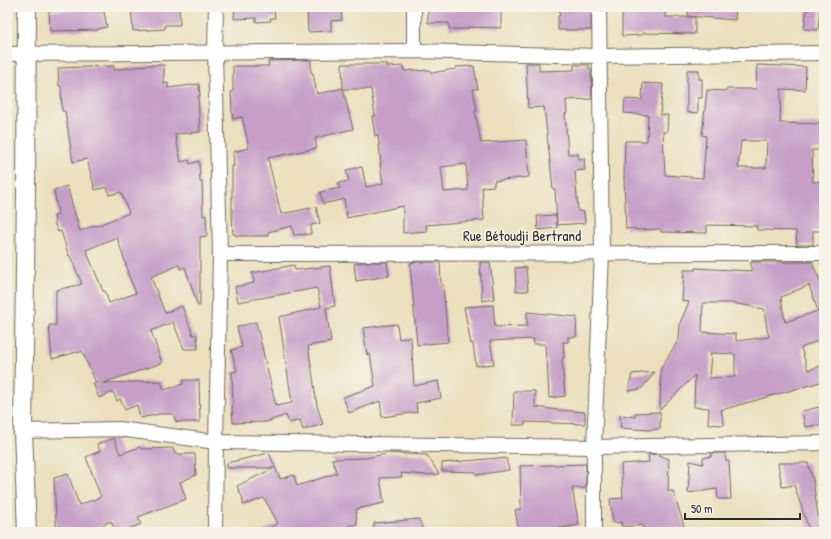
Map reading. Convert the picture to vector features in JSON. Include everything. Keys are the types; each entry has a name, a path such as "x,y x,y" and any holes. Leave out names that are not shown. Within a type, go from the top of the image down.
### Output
{"street":[{"path":"27,7 23,431 27,532"},
{"path":"215,532 220,254 215,52 216,7"},
{"path":"414,7 414,51"},
{"path":"594,532 594,447 602,253 599,7"},
{"path":"7,54 414,51 599,56 824,53"},
{"name":"Rue Bétoudji Bertrand","path":"220,254 824,253"},
{"path":"23,431 120,429 216,442 594,447 824,443"}],"building":[{"path":"77,7 103,7 107,27 98,30 50,31 49,11 78,10"},
{"path":"131,7 179,7 180,25 165,25 165,29 133,31"},
{"path":"235,7 274,7 275,18 270,18 271,21 256,22 256,18 234,19"},
{"path":"307,7 341,7 342,20 331,21 331,31 308,32"},
{"path":"428,7 488,7 488,10 501,11 501,28 468,27 468,29 449,29 449,23 428,23"},
{"path":"559,7 591,7 591,30 558,30 558,16 560,16"},
{"path":"622,7 665,7 665,17 695,17 695,34 642,33 642,35 622,36"},
{"path":"688,7 736,7 735,20 688,16"},
{"path":"807,7 820,7 818,30 804,29"},
{"path":"311,60 311,73 313,73 317,94 343,88 342,64 387,64 387,67 403,66 404,71 430,70 431,73 456,69 456,67 474,66 478,89 473,89 477,111 475,111 481,143 526,140 529,177 494,181 494,186 482,187 484,220 426,225 427,231 403,233 403,206 347,218 344,199 323,204 320,192 340,188 338,183 349,181 346,170 362,167 366,187 383,184 378,135 375,136 372,116 375,116 371,89 343,89 353,129 315,138 317,148 268,158 281,214 316,207 320,223 311,225 311,234 294,235 292,226 268,232 268,236 236,236 236,234 233,234 232,216 232,166 234,166 233,152 249,148 242,117 233,119 231,92 233,92 233,66 269,66 268,61","holes":["466,164 468,190 444,192 441,167"]},
{"path":"526,63 539,63 539,71 574,70 574,65 589,65 589,69 591,69 592,99 566,100 567,113 565,114 568,154 578,154 578,159 584,158 585,170 575,171 578,211 584,212 585,223 557,225 555,189 553,189 544,107 528,108"},
{"path":"149,65 164,65 164,84 168,83 168,88 199,84 200,96 198,96 200,132 175,134 181,162 189,160 190,164 199,161 200,182 202,182 203,216 206,215 207,236 200,237 200,306 198,306 185,267 180,269 179,265 151,277 165,313 182,306 193,335 197,335 198,349 184,349 173,322 151,331 162,363 103,383 161,381 164,390 183,384 183,380 199,380 200,422 176,422 173,414 160,414 140,418 137,405 125,410 120,399 117,401 113,392 99,398 93,383 96,383 82,351 52,359 49,325 56,325 56,290 82,284 69,256 61,231 58,232 55,225 54,216 58,215 54,190 67,186 80,231 129,213 121,192 109,195 107,187 95,190 87,159 73,162 65,111 62,111 61,86 59,86 58,68 114,66 114,70","holes":["117,237 128,271 127,272 136,293 109,303 86,250"]},
{"path":"757,65 806,67 805,90 781,89 780,123 824,124 824,150 812,150 813,182 824,181 824,207 822,207 823,231 813,231 813,245 797,245 796,231 757,230 757,226 707,225 707,233 661,232 661,229 626,229 624,178 625,141 647,141 648,115 624,113 625,99 642,100 643,83 663,84 660,115 668,115 667,132 663,132 665,175 703,178 706,136 702,135 707,90 726,91 726,89 756,89","holes":["741,141 767,141 766,168 738,168"]},
{"path":"687,70 699,70 699,79 702,79 702,98 698,98 698,113 687,112"},
{"path":"556,215 557,228 538,230 537,216"},
{"path":"363,262 387,262 389,276 356,281 354,264"},
{"path":"440,262 441,285 443,285 448,342 417,345 410,263"},
{"path":"480,262 490,262 494,299 482,301"},
{"path":"751,262 813,262 824,288 824,338 801,348 808,370 824,365 824,381 721,410 724,425 708,424 709,408 694,407 695,375 660,410 661,368 679,339 680,323 689,302 682,301 684,270 695,270 695,268 751,271","holes":["809,285 818,311 785,322 781,297","703,303 733,303 764,309 769,337 736,341 736,334 702,332","711,353 735,354 735,377 709,378"]},
{"path":"294,265 295,270 330,266 335,306 326,308 331,342 308,346 317,406 323,424 303,430 300,420 289,423 286,415 266,422 233,423 232,372 237,371 231,350 242,347 237,327 256,322 276,406 292,403 279,317 321,307 317,288 238,302 235,287 254,283 252,273"},
{"path":"526,267 528,291 516,291 515,268"},
{"path":"493,305 495,327 527,326 527,312 577,317 576,337 568,337 568,342 563,342 564,358 562,359 565,396 549,398 545,344 533,344 534,339 490,341 494,364 476,366 473,343 471,344 464,307"},
{"path":"397,324 399,339 411,337 414,386 438,381 441,398 416,403 417,412 382,417 380,401 349,413 343,397 375,386 370,354 367,355 363,328"},
{"path":"655,372 641,389 628,391 632,374"},
{"path":"514,391 535,391 535,407 585,412 585,424 525,422 525,425 513,425"},
{"path":"824,406 824,424 805,427 802,411"},
{"path":"660,412 660,429 648,430 621,428 620,415 635,417 635,413"},
{"path":"114,438 120,454 140,447 141,449 173,448 175,454 195,454 196,475 180,482 186,499 138,517 141,524 121,532 116,532 111,521 89,532 56,532 54,478 68,474 79,505 101,497 86,457 100,451 97,444"},
{"path":"269,453 280,479 294,475 297,486 337,473 332,459 366,458 386,453 427,455 439,474 426,475 401,473 402,477 380,478 384,503 356,509 357,525 349,525 349,532 262,532 278,523 264,498 243,505 243,499 237,486 274,468 227,468 227,463"},
{"path":"711,453 725,453 726,461 729,461 731,499 718,499 717,489 688,493 690,461 703,464 703,458 712,456"},
{"path":"657,454 669,459 668,491 673,491 686,532 644,532 643,525 622,527 621,522 613,523 610,499 623,498 621,464 649,462 648,455"},
{"path":"506,458 509,470 476,475 476,472 442,471 442,463"},
{"path":"778,463 808,463 813,480 818,516 824,515 824,532 810,532 794,485 782,487"},
{"path":"586,464 586,488 572,488 579,525 537,532 519,532 515,510 521,509 520,466"},
{"path":"419,519 424,532 374,532 374,523"}]}
